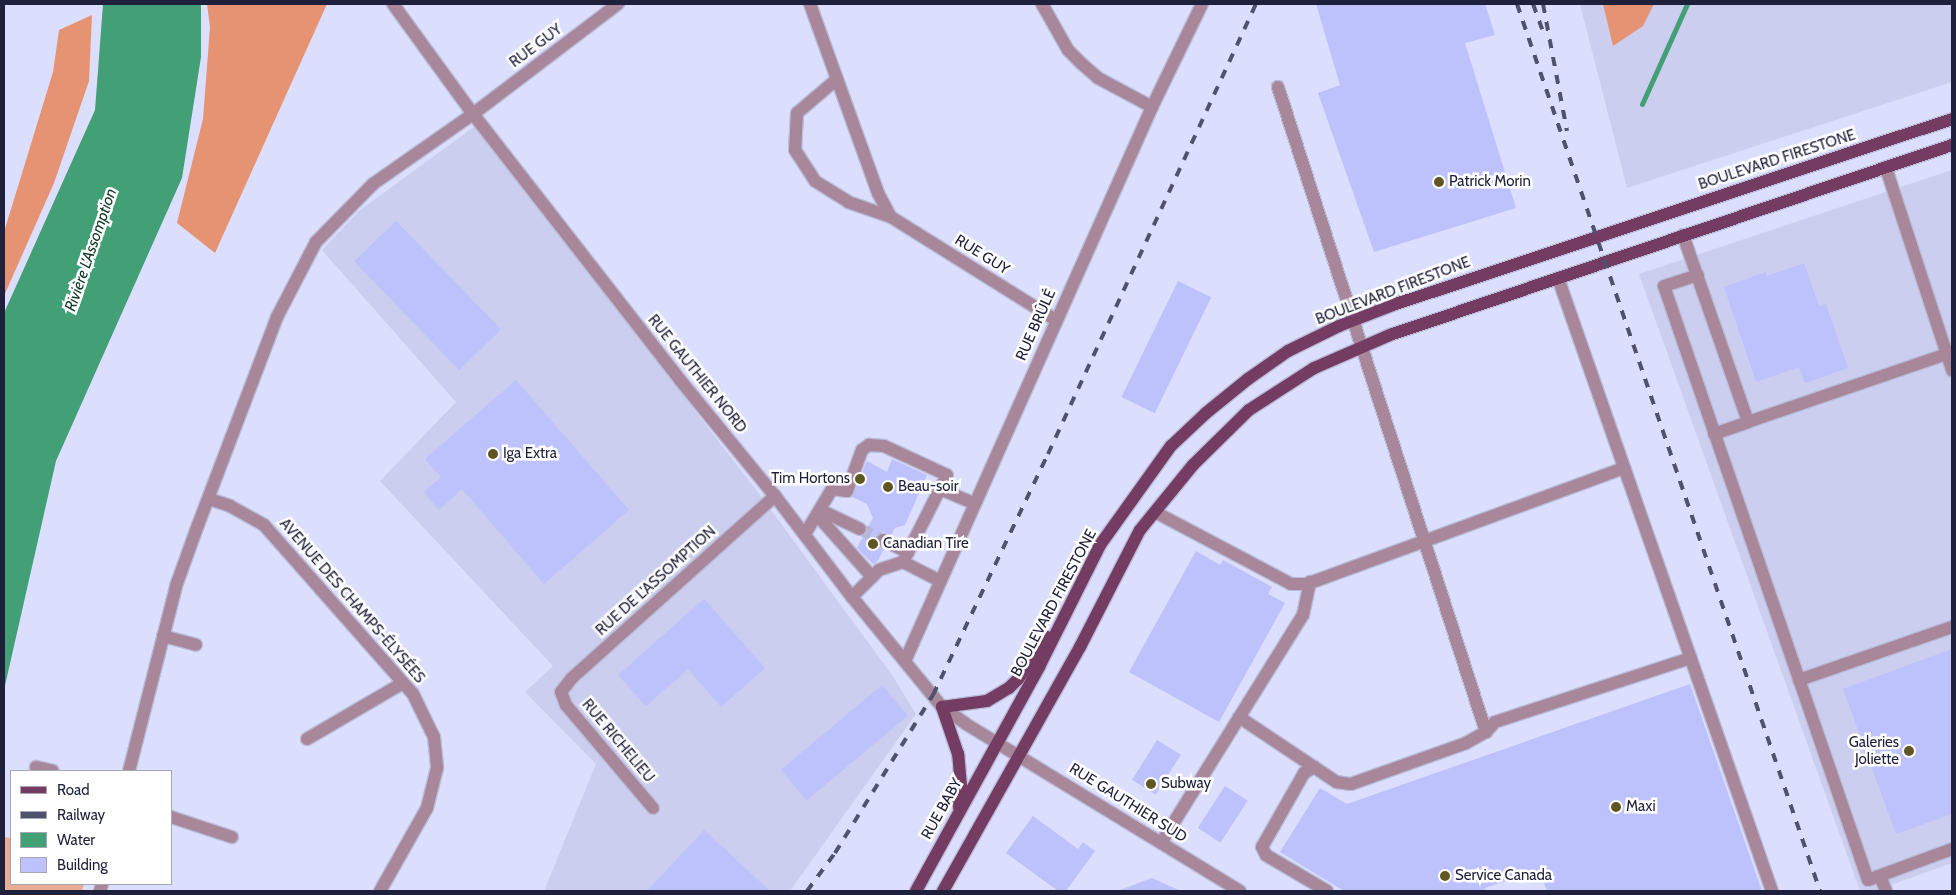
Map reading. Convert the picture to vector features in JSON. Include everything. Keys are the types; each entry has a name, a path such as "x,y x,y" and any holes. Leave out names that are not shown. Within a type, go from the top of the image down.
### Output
{"main road":[{"name":"BOULEVARD FIRESTONE","path":"998,742 1100,545 1171,446 1213,407 1288,351 1354,321 1437,290 1952,119"},
{"path":"943,891 1080,647 1140,530 1192,465 1249,410 1314,368 1390,335 1952,145"},
{"path":"958,814 961,786 960,769 953,736 942,707 987,700 1010,688 1074,598"},
{"name":"RUE BABY","path":"916,891 998,742"}],"street":[{"name":"RUE GAUTHIER NORD","path":"393,4 473,114 680,380 775,496 852,597 942,707 966,724 998,742"},
{"name":"RUE GUY","path":"473,114 618,4"},
{"name":"RUE GUY","path":"810,4 878,193 891,217"},
{"path":"1042,4 1068,50 1082,64 1098,78 1152,107"},
{"name":"RUE BRÛLÉ","path":"905,661 1152,107 1202,4"},
{"name":"RUE GUY","path":"837,78 797,113 794,150 815,181 848,202 891,217 1056,320"},
{"path":"1278,87 1486,732"},
{"path":"129,770 176,586 277,317 316,242 373,184 473,114"},
{"path":"1886,168 1950,353 1952,370"},
{"path":"1683,236 1748,422"},
{"path":"1698,275 1664,286 1868,880 1952,849"},
{"path":"1558,278 1772,891"},
{"path":"1714,434 1950,353"},
{"path":"805,534 832,489 847,491 862,450 869,445 884,446 948,475 906,557 878,570 852,597"},
{"path":"1155,512 1292,584 1310,582 1624,468"},
{"path":"940,490 975,504"},
{"name":"RUE DE L'ASSOMPTION","path":"561,692 572,678 775,496"},
{"name":"AVENUE DES CHAMPS-ÉLYSÉES","path":"209,499 230,506 264,525 413,694 434,737 437,768 426,808 380,891"},
{"path":"819,512 860,529"},
{"path":"819,512 872,577"},
{"path":"883,540 940,581"},
{"path":"1161,842 1303,614 1310,582"},
{"path":"1799,680 1952,627"},
{"path":"163,636 196,645"},
{"path":"1239,717 1336,782 1351,784 1466,743 1486,732 1495,722 1690,658"},
{"path":"307,738 403,683"},
{"name":"RUE RICHELIEU","path":"561,692 566,705 652,808"},
{"name":"RUE GAUTHIER SUD","path":"998,742 1240,891"},
{"path":"36,767 49,770"},
{"path":"1314,767 1304,773 1262,847 1266,855 1327,891"},
{"path":"172,817 232,836"},
{"path":"1880,876 1886,891"}],"shaded area":[{"path":"207,4 327,4 215,253 177,223 203,119 210,27"},
{"path":"1580,4 1952,4 1952,82 1627,188"},
{"path":"1603,4 1654,4 1643,26 1613,46"},
{"path":"92,15 89,81 54,183 4,296 4,232 53,72 59,30"},
{"path":"475,126 760,495 892,675 916,714 790,891 544,891 596,764 525,692 553,666 380,481 456,402 322,250 359,211"},
{"path":"1952,170 1952,863 1874,891 1860,891 1639,274"},
{"path":"4,837 10,838 10,885 84,885 82,891 4,891"}],"water":[{"name":"Rivière L'Assomption","path":"103,4 201,4 201,57 182,178 56,461 4,690 4,313 95,110"}],"building":[{"path":"1316,4 1485,4 1495,35 1465,43 1516,208 1374,252 1318,93 1340,85"},
{"path":"396,221 501,330 459,370 354,261"},
{"path":"1804,263 1819,306 1826,304 1848,368 1805,383 1799,367 1756,382 1724,287 1766,272 1767,276"},
{"path":"1178,281 1211,297 1155,413 1121,397"},
{"path":"516,380 629,510 544,584 462,489 439,510 424,492 441,477 425,459"},
{"name":"Beau-soir","path":"892,459 927,475 905,525 895,528 891,535 883,532 876,536 876,544 884,549 877,562 873,564 857,548 873,518 867,504 852,497 867,461 887,472"},
{"path":"1196,551 1220,565 1223,560 1272,587 1268,594 1285,603 1219,722 1129,672"},
{"path":"704,599 765,668 721,707 688,669 646,706 618,675"},
{"name":"Galeries Joliette","path":"1952,649 1952,814 1896,834 1843,689"},
{"path":"1690,684 1762,891 1547,891 1539,870 1485,888 1486,891 1344,891 1280,852 1320,788 1347,804"},
{"path":"882,685 908,716 807,800 781,770"},
{"path":"1157,740 1181,755 1156,795 1132,780"},
{"path":"1225,786 1248,801 1220,843 1198,828"},
{"path":"1033,816 1078,849 1083,842 1095,851 1066,891 1058,891 1006,853"},
{"path":"704,830 770,891 647,891"},
{"path":"1152,878 1181,891 1120,891 1120,890"}],"waterway":[{"path":"1642,104 1687,4"}],"tunnel":[{"path":"860,529 883,540"}],"railway":[{"path":"807,891 835,853 933,695 1048,454 1256,4"},
{"path":"1517,4 1820,891"},
{"path":"1533,4 1542,29"},
{"path":"1543,4 1567,131"}],"place":[{"name":"Patrick Morin","path":"1439,182"},
{"name":"Iga Extra","path":"493,454"},
{"name":"Tim Hortons","path":"860,479"},
{"name":"Beau-soir","path":"888,487"},
{"name":"Canadian Tire","path":"873,544"},
{"name":"Galeries Joliette","path":"1909,751"},
{"name":"Subway","path":"1151,784"},
{"name":"Maxi","path":"1616,807"},
{"name":"Service Canada","path":"1445,876"}]}
